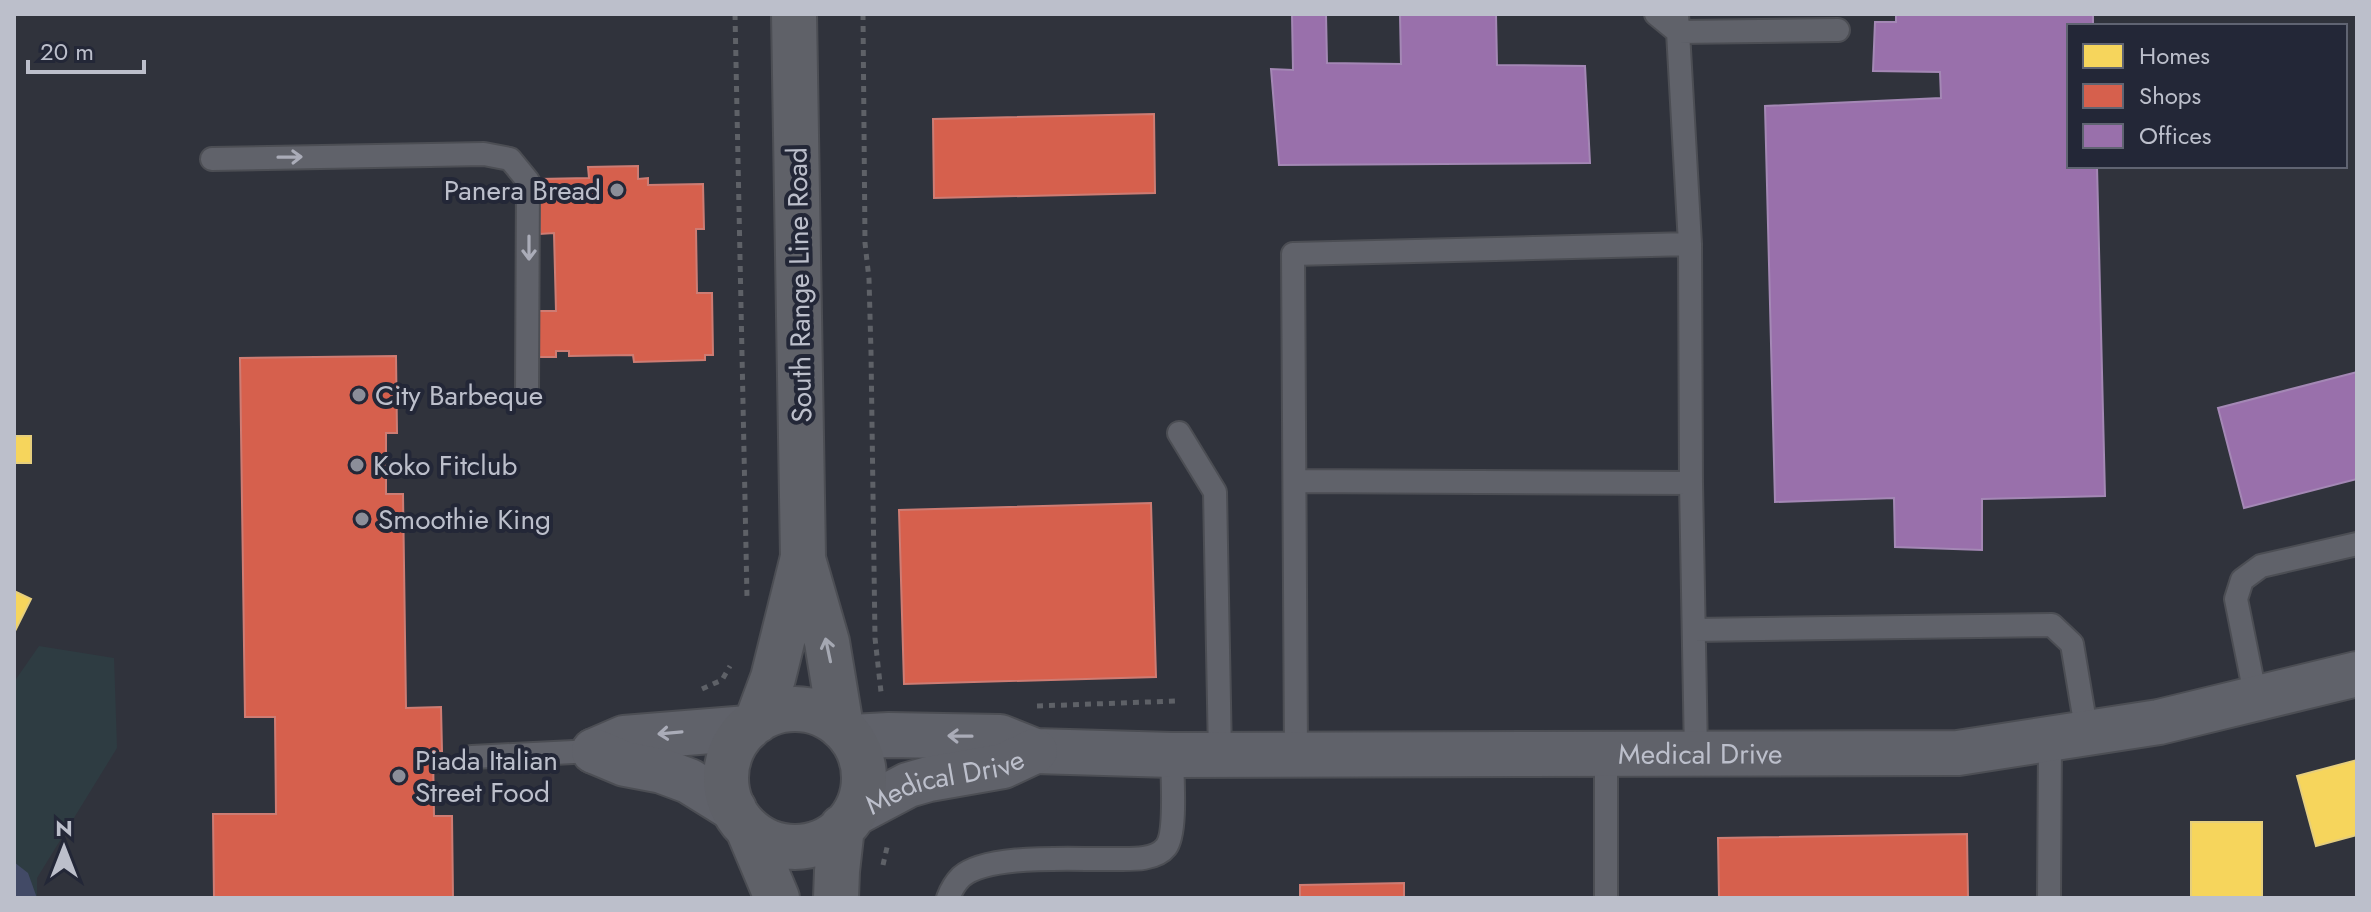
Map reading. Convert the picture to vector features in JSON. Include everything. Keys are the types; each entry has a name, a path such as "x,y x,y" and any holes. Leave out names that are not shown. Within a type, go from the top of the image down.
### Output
{"main road":[{"name":"South Range Line Road","path":"794,14 803,557 827,642 846,732"},
{"name":"South Range Line Road","path":"752,724 773,678 803,557"},
{"path":"741,819 766,840 785,846 806,846 826,840 849,820 863,795 865,774 861,755 846,732 815,711 792,709 770,714 752,724 735,743 727,764 727,787 741,819 777,898"},
{"path":"836,898 849,820"}],"street":[{"name":"Medical Drive","path":"846,732 1000,737 1035,751 1172,755 1958,753 2159,722 2357,674"},
{"path":"594,751 624,738 752,724"},
{"path":"594,751 625,764 662,771 689,781 741,819"},
{"name":"Medical Drive","path":"849,820 908,785 1003,766 1035,751"}],"lane":[{"path":"1656,14 1678,23 1838,30"},
{"path":"1678,23 1690,244 1696,754"},
{"path":"212,159 484,154 510,159 528,181 527,393"},
{"path":"1296,755 1293,254 1690,244"},
{"path":"1179,433 1215,492 1220,755"},
{"path":"1295,481 1691,483"},
{"path":"2256,699 2236,599 2242,580 2261,566 2357,544"},
{"path":"1694,630 2052,625 2072,644 2069,737 2049,898"},
{"path":"472,757 594,751"},
{"path":"1606,754 1606,898"},
{"path":"948,898 961,876 997,863 1128,859 1148,856 1164,849 1172,822 1172,755"}],"path":[{"path":"735,14 748,605"},
{"path":"863,14 865,243 869,279 875,638 881,692 892,696"},
{"path":"693,692 722,680 735,658"},
{"path":"1035,706 1176,701"},
{"path":"882,869 889,840"}],"shaded area":[{"path":"39,646 114,658 117,748 37,878 37,898 14,898 14,682"}],"water":[{"path":"14,862 28,873 37,898 14,898"}],"building: Homes":[{"path":"14,436 31,436 31,463 14,463"},
{"path":"14,591 31,599 14,633"},
{"path":"2357,760 2357,835 2316,846 2297,776"},
{"path":"2191,822 2262,822 2262,898 2191,898"}],"building: Shops":[{"path":"1154,114 1155,193 934,198 933,119"},
{"path":"638,166 638,179 648,178 648,185 703,184 704,229 696,229 697,293 712,293 713,355 705,355 705,360 634,362 633,355 569,356 569,351 556,351 556,357 536,357 535,311 556,311 554,233 540,234 539,179 589,178 588,167"},
{"path":"396,356 397,433 386,433 386,494 403,494 406,708 441,707 442,751 433,751 434,816 452,816 453,898 214,898 213,814 276,814 275,717 245,717 240,358"},
{"path":"1151,503 1156,677 904,684 899,510"},
{"path":"1967,834 1968,898 1719,898 1718,838"},
{"path":"1404,883 1404,898 1300,898 1300,885"}],"building: Offices":[{"path":"1292,14 1326,14 1327,63 1401,64 1400,14 1496,14 1497,65 1585,66 1590,163 1279,165 1271,69 1293,70"},
{"path":"1896,14 2093,14 2093,24 2067,24 2067,168 2097,168 2105,496 1982,499 1982,550 1895,547 1894,498 1775,502 1765,106 1941,98 1940,72 1873,71 1875,22 1896,22"},
{"path":"2357,372 2357,479 2244,508 2218,408"}],"place":[{"name":"Panera Bread","path":"617,190"},
{"name":"City Barbeque","path":"359,395"},
{"name":"Koko Fitclub","path":"357,465"},
{"name":"Smoothie King","path":"362,519"},
{"name":"Piada Italian Street Food","path":"399,776"}]}
